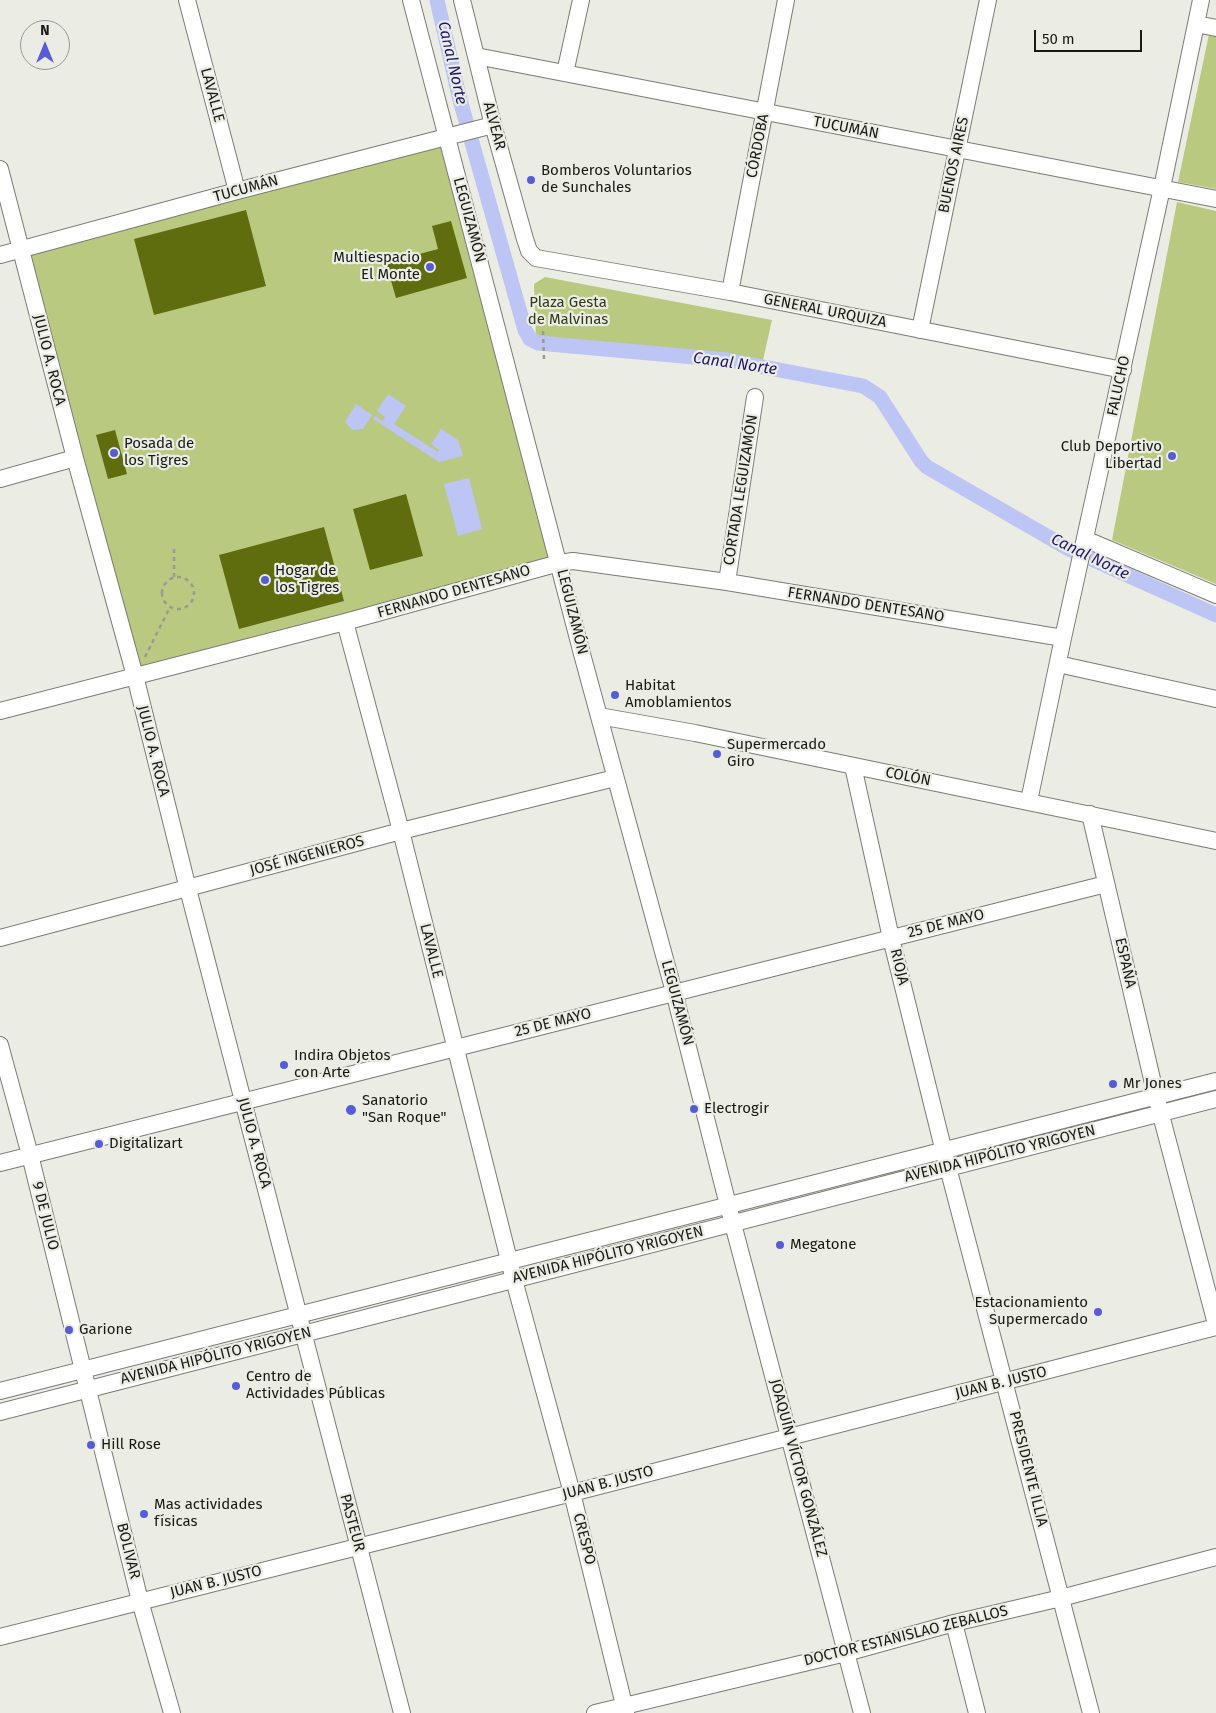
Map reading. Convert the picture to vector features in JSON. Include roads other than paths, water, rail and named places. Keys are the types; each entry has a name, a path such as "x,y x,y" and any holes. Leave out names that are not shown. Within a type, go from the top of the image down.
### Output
{"street":[{"name":"LAVALLE","path":"187,0 237,191"},
{"name":"LEGUIZAMÓN","path":"411,0 734,1223"},
{"name":"ALVEAR","path":"462,0 493,125 529,251"},
{"path":"565,73 581,0"},
{"name":"CÓRDOBA","path":"730,292 786,0"},
{"name":"BUENOS AIRES","path":"920,330 988,0"},
{"name":"FALUCHO","path":"1029,802 1201,0"},
{"path":"1196,24 1216,28"},
{"name":"TUCUMÁN","path":"476,56 1216,199"},
{"name":"TUCUMÁN","path":"0,255 493,125"},
{"name":"JULIO A. ROCA","path":"0,169 74,458 134,676 304,1334"},
{"name":"GENERAL URQUIZA","path":"529,251 536,258 730,292 1123,370"},
{"name":"CORTADA LEGUIZAMÓN","path":"727,582 755,397"},
{"path":"0,479 74,458"},
{"path":"1085,539 1216,595"},
{"name":"FERNANDO DENTESANO","path":"0,711 345,622 559,563 573,561 727,582 1063,638"},
{"name":"LAVALLE","path":"345,622 401,831 514,1280"},
{"path":"1058,664 1216,699"},
{"name":"COLÓN","path":"599,716 695,733 1216,841"},
{"name":"RIOJA","path":"853,766 892,938 948,1168"},
{"name":"JOSÉ INGENIEROS","path":"0,938 401,831 615,778"},
{"name":"ESPAÑA","path":"1090,814 1156,1096 1216,1325"},
{"name":"25 DE MAYO","path":"0,1163 1106,884"},
{"name":"9 DE JULIO","path":"0,1045 30,1155 88,1389"},
{"name":"AVENIDA HIPÓLITO YRIGOYEN","path":"0,1391 1216,1081"},
{"name":"AVENIDA HIPÓLITO YRIGOYEN","path":"0,1412 1216,1098"},
{"name":"PRESIDENTE ILLIA","path":"948,1168 1091,1713"},
{"name":"JOAQUÍN VÍCTOR GONZÁLEZ","path":"734,1223 862,1713"},
{"name":"CRESPO","path":"514,1280 572,1493 625,1709"},
{"name":"JUAN B. JUSTO","path":"0,1637 1005,1382 1216,1325"},
{"name":"PASTEUR","path":"304,1334 402,1713"},
{"name":"BOLIVAR","path":"88,1389 140,1601 172,1713"},
{"name":"DOCTOR ESTANISLAO ZEBALLOS","path":"595,1713 625,1709 1216,1557"},
{"path":"954,1623 978,1713"}],"water":[{"path":"388,394 406,406 394,424 438,452 439,450 431,444 441,429 458,440 463,456 439,462 373,419 375,416 383,421 385,417 377,411"},
{"path":"356,404 372,415 363,429 352,430 345,422"},
{"path":"469,478 482,529 458,536 444,484"}],"waterway":[{"name":"Canal Norte","path":"437,0 460,100 525,330 530,339 538,343 727,360 863,386 880,397 921,461 927,467 1069,549 1216,615"}],"place":[{"name":"Bomberos Voluntarios de Sunchales","path":"531,180"},
{"name":"Multiespacio El Monte","path":"430,267"},
{"name":"Posada de los Tigres","path":"114,453"},
{"name":"Club Deportivo Libertad","path":"1172,456"},
{"name":"Hogar de los Tigres","path":"265,580"},
{"name":"Habitat Amoblamientos","path":"615,695"},
{"name":"Supermercado Giro","path":"717,754"},
{"name":"Indira Objetos con Arte","path":"284,1065"},
{"name":"Mr Jones","path":"1113,1084"},
{"name":"Electrogir","path":"694,1109"},
{"name":"Sanatorio \"San Roque\"","path":"351,1110"},
{"name":"Digitalizart","path":"99,1144"},
{"name":"Megatone","path":"780,1245"},
{"name":"Estacionamiento Supermercado","path":"1098,1312"},
{"name":"Garione","path":"69,1330"},
{"name":"Centro de Actividades Públicas","path":"236,1386"},
{"name":"Hill Rose","path":"91,1445"},
{"name":"Mas actividades físicas","path":"144,1514"}],"park label":[{"name":"Plaza Gesta de Malvinas","path":"568,312"}]}
